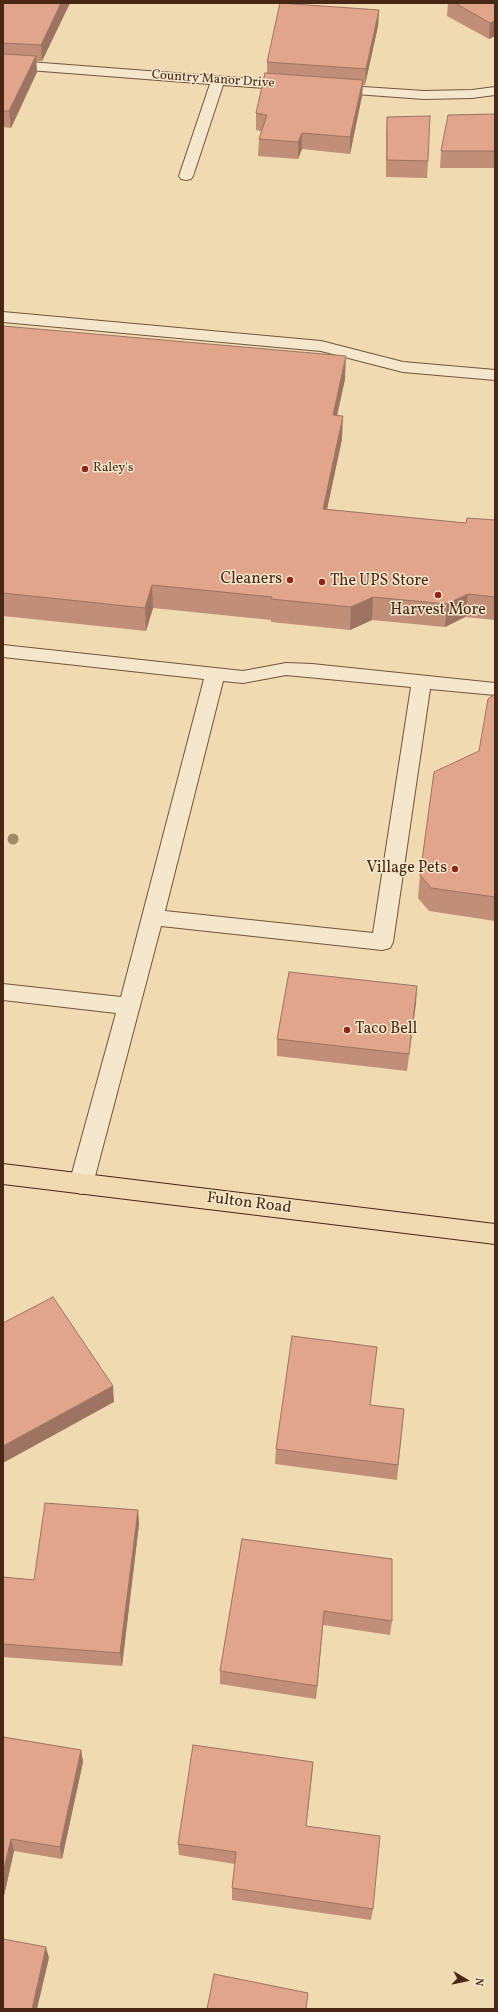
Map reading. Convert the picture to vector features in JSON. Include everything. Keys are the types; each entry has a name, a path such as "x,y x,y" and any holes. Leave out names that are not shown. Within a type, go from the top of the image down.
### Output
{"main road":[{"name":"Fulton Road","path":"3,1174 495,1234"}],"street":[{"name":"Country Manor Drive","path":"3,64 304,87"},
{"path":"186,176 218,80"},
{"path":"320,88 424,95 472,94 495,91"},
{"path":"3,317 321,346 403,367 495,376"},
{"path":"3,651 243,677 286,669 312,670 495,689"},
{"path":"81,1184 153,917 215,674"},
{"path":"153,917 382,942 421,682"},
{"path":"3,992 129,1006"}],"building":[{"path":"3,3 61,3 41,45 3,43"},
{"path":"280,3 379,10 366,69 267,62"},
{"path":"455,3 495,3 495,21 490,23"},
{"path":"3,54 36,56 9,111 3,111"},
{"path":"265,73 363,80 350,137 302,133 298,142 259,139 267,115 256,113"},
{"path":"495,114 495,151 441,151 448,115"},
{"path":"430,116 428,161 387,160 387,117"},
{"path":"3,326 346,356 333,415 343,416 323,509 466,523 467,518 495,520 495,597 468,594 447,604 373,597 351,607 271,599 272,597 152,585 145,608 3,593"},
{"path":"495,694 495,897 431,888 420,875 434,772 479,751 488,699"},
{"name":"Taco Bell","path":"289,972 417,986 409,1054 277,1039"},
{"path":"53,1297 113,1386 3,1446 3,1323"},
{"path":"292,1336 377,1347 370,1405 404,1409 398,1465 276,1449"},
{"path":"45,1503 138,1510 120,1653 3,1644 3,1577 34,1580"},
{"path":"242,1539 392,1559 392,1621 324,1611 317,1686 220,1671"},
{"path":"3,1737 81,1750 60,1847 11,1839 3,1873"},
{"path":"193,1745 313,1762 306,1826 380,1836 373,1909 232,1888 236,1852 178,1844"},
{"path":"3,1939 46,1947 32,2009 3,2009"},
{"path":"214,1974 308,1993 306,2009 207,2009"}],"place":[{"name":"Raley's","path":"85,469"},
{"name":"Cleaners","path":"290,580"},
{"name":"The UPS Store","path":"322,582"},
{"name":"Harvest More","path":"438,595"},
{"name":"Village Pets","path":"455,869"},
{"name":"Taco Bell","path":"347,1030"}]}
